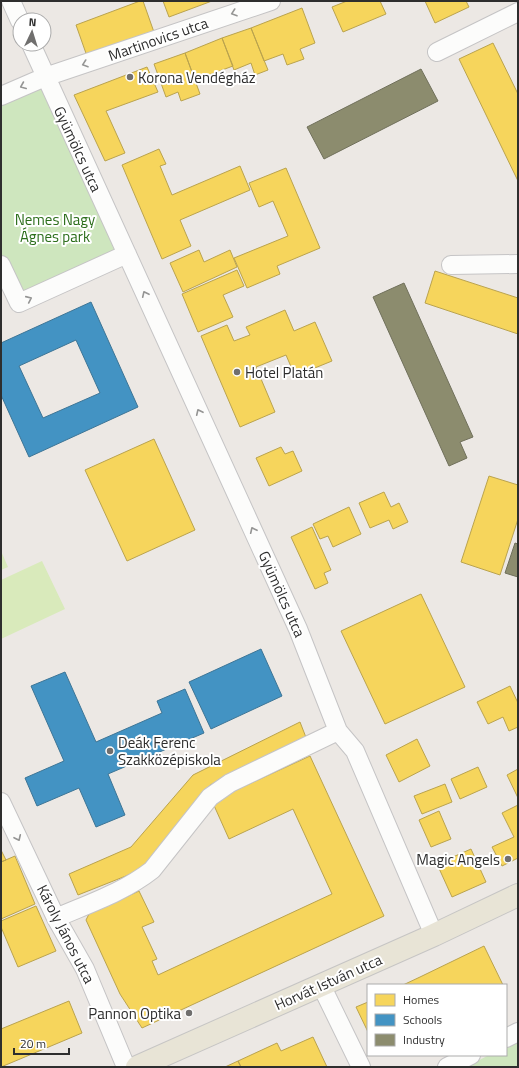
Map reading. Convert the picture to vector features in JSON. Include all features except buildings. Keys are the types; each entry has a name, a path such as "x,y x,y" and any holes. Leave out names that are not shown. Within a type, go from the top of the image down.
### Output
{"main road":[{"name":"Horvát István utca","path":"137,1067 434,935 518,895"}],"street":[{"path":"11,1 16,12"},
{"name":"Martinovics utca","path":"1,96 45,77 271,1"},
{"path":"437,52 518,12"},
{"name":"Gyümölcs utca","path":"34,52 298,629 338,731 355,751 434,935"},
{"path":"1,265 19,303 127,254"},
{"path":"451,266 518,264"},
{"path":"56,918 129,885 143,877 152,870 210,797 230,783 338,731"},
{"name":"Károly János utca","path":"1,802 56,918 85,969 126,1067"},
{"path":"321,985 360,1067"},
{"path":"507,1038 518,1032"},
{"path":"447,1067 469,1056"}],"green space":[{"name":"Nemes Nagy Ágnes park","path":"45,77 127,254 19,303 1,265 1,96"},
{"path":"1,551 8,567 1,570"},
{"path":"42,561 65,609 1,639 1,580"},
{"path":"518,1040 518,1067 466,1067 487,1056 507,1056 507,1046"}],"place":[{"name":"Korona Vendégház","path":"130,77"},
{"name":"Hotel Platán","path":"237,372"},
{"name":"Deák Ferenc Szakközépiskola","path":"110,751"},
{"name":"Magic Angels","path":"508,859"},
{"name":"Pannon Optika","path":"189,1013"}]}
